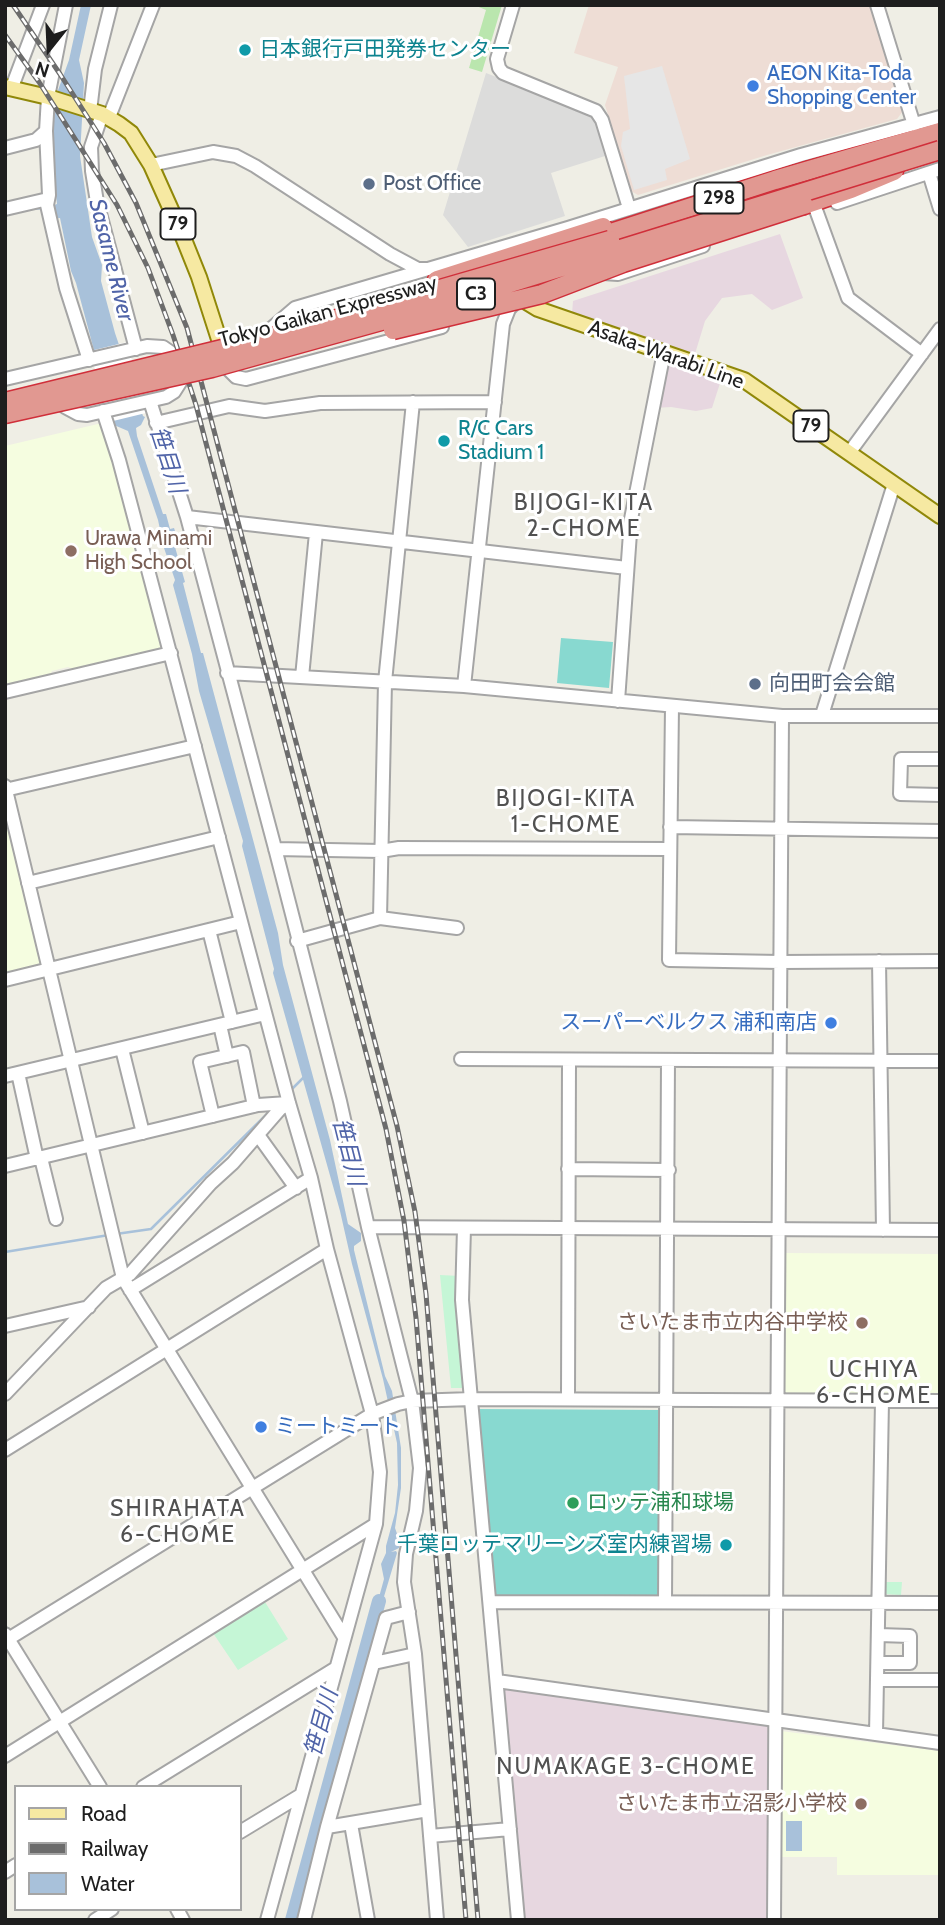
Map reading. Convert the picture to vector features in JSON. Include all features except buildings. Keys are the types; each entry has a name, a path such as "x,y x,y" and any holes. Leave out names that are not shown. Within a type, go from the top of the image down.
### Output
{"highway":[{"name":"298","path":"5,400 93,365 133,355 176,356 266,333 499,268 775,180 939,134"},
{"path":"288,333 437,280 714,192 939,134"},
{"name":"Tokyo Gaikan Expressway","path":"5,400 288,333 460,285 939,134"},
{"name":"Tokyo Gaikan Expressway","path":"5,414 221,369 446,303 780,198 939,134"},
{"name":"298","path":"5,420 65,407 104,406 144,397 181,381 221,369 516,293 575,270 940,157"},
{"path":"221,369 542,294 623,263 810,207 894,171"}],"main road":[{"name":"79","path":"8,87 96,113 131,133 151,165 195,266 221,345 221,369"},
{"name":"Asaka-Warabi Line","path":"499,268 516,293 546,313 744,380 940,516"}],"street":[{"path":"8,87 43,5"},
{"path":"5,379 93,365 66,288 47,205 46,131 66,5"},
{"path":"111,5 95,69 96,113 91,147 92,171 133,355"},
{"path":"96,113 153,5"},
{"path":"513,5 497,59 499,68 503,74 596,111 602,120 629,208"},
{"path":"877,5 914,125"},
{"path":"266,333 295,308 801,155 914,125 939,134"},
{"path":"5,148 36,140 46,131"},
{"path":"151,165 214,152 236,156 256,166 390,254 418,269 429,269"},
{"path":"575,270 618,274 810,207 934,171 940,209"},
{"path":"5,209 48,199"},
{"path":"810,207 848,299 922,354"},
{"path":"390,254 394,260 390,280"},
{"path":"464,686 502,336 516,293"},
{"path":"451,324 466,304"},
{"path":"221,369 246,379 488,313 494,314 501,322 502,336"},
{"path":"849,453 940,329"},
{"path":"618,701 631,519 668,354"},
{"path":"144,397 156,423 187,517 275,849 340,1101 409,1401 420,1468 416,1511 405,1570 438,1920"},
{"path":"380,918 385,682 413,402"},
{"path":"156,423 229,406 265,411 320,403 495,402"},
{"path":"104,406 311,1178 327,1248 375,1413 380,1472 376,1524 268,1920"},
{"path":"822,715 894,484"},
{"path":"187,517 627,568"},
{"path":"302,677 316,533"},
{"path":"5,692 171,653"},
{"path":"227,673 464,686 782,716 940,716"},
{"path":"671,706 669,960 940,961"},
{"path":"774,1920 782,716"},
{"path":"195,746 6,789 123,1278 344,1637"},
{"path":"940,758 901,759 900,794 940,794"},
{"path":"670,827 940,831"},
{"path":"28,883 219,837"},
{"path":"275,849 670,849"},
{"path":"298,941 380,918 457,928"},
{"path":"5,980 241,922"},
{"path":"209,930 226,1024 227,1056"},
{"path":"879,961 883,1230"},
{"path":"56,1219 12,1075 265,1014"},
{"path":"122,1049 143,1133"},
{"path":"213,1116 200,1062 243,1052 254,1106"},
{"path":"461,1059 940,1061"},
{"path":"568,1399 569,1059"},
{"path":"665,1602 668,1060"},
{"path":"5,1167 254,1106 289,1103"},
{"path":"5,1394 106,1288 123,1278 154,1249 211,1183 233,1163 280,1109 289,1103"},
{"path":"258,1135 296,1188"},
{"path":"568,1169 669,1170"},
{"path":"130,1290 311,1178"},
{"path":"368,1227 940,1230"},
{"path":"464,1228 462,1300 518,1920"},
{"path":"5,1450 327,1248"},
{"path":"5,1326 89,1307"},
{"path":"99,1785 6,1638 375,1413 409,1401 472,1399 940,1401"},
{"path":"876,1734 882,1401"},
{"path":"5,1756 376,1524"},
{"path":"490,1602 940,1603"},
{"path":"304,1920 327,1827 386,1618 409,1612"},
{"path":"879,1635 910,1636 910,1663 879,1664"},
{"path":"374,1663 415,1654"},
{"path":"145,1785 336,1668"},
{"path":"879,1680 940,1680"},
{"path":"497,1681 940,1742"},
{"path":"242,1831 301,1795"},
{"path":"327,1827 428,1810"},
{"path":"351,1824 368,1920"},
{"path":"430,1836 510,1829"}],"shaded area":[{"name":"AEON Kita-Toda Shopping Center","path":"589,5 870,5 903,111 897,119 638,195 631,191 605,105 618,67 574,53"},
{"path":"662,66 690,159 665,169 667,180 634,190 621,146 623,132 630,129 624,76"},
{"path":"486,73 589,113 595,120 605,156 551,173 565,216 468,247 443,215"},
{"path":"780,234 803,298 772,310 752,294 722,298 705,321 694,357 678,349 572,314 573,301"},
{"path":"668,359 722,377 712,408 696,411 671,407 655,408"},
{"name":"Urawa Minami High School","path":"102,423 163,650 77,671 68,667 52,671 48,678 5,688 5,446"},
{"path":"561,638 613,642 609,688 557,683"},
{"path":"5,819 40,965 5,974"},
{"name":"さいたま市立内谷中学校","path":"785,1253 940,1254 940,1395 783,1393"},
{"path":"440,1275 460,1276 468,1388 451,1388"},
{"name":"ロッテ浦和球場","path":"476,1409 663,1410 661,1596 492,1597"},
{"path":"883,1582 902,1582 901,1595 883,1594"},
{"path":"265,1602 288,1639 238,1670 213,1633"},
{"path":"497,1681 775,1720 774,1920 520,1920"},
{"name":"さいたま市立沼影小学校","path":"781,1731 940,1751 940,1875 837,1875 837,1857 782,1857"}],"green space":[{"path":"474,5 502,5 482,72 469,68 486,10"}],"water":[{"name":"笹目川","path":"81,5 91,5 79,60 84,83 80,156 92,237 102,265 101,281 115,333 145,417 136,428 137,436 163,514 166,514 170,529 174,528 175,531 171,533 185,582 183,583 278,933 283,965 330,1140 348,1224 361,1233 361,1241 354,1246 354,1250 385,1376 392,1391 401,1448 401,1488 395,1528 400,1542 399,1548 391,1552 397,1553 377,1620 373,1619 384,1579 381,1564 395,1513 398,1485 397,1443 383,1379 340,1211 273,973 243,841 199,691 173,585 175,580 158,520 128,431 114,425 71,271 60,218 53,219 51,206 57,204 53,173 53,120 57,93 69,60"},
{"path":"786,1821 802,1821 802,1851 786,1851"}],"pier":[{"path":"127,342 146,413 109,422 90,351"}],"waterway":[{"path":"30,209 44,208"},
{"path":"290,1091 305,1076"},
{"path":"116,1234 151,1229 270,1111"},
{"path":"5,1252 109,1235"},
{"name":"笹目川","path":"292,1920 379,1601"}],"railway":[{"path":"13,5 104,143 136,203 187,328 397,1126 415,1212 426,1294 478,1920"},
{"path":"5,35 39,82 117,205 148,268 173,335 196,405 386,1129 404,1221 416,1318 466,1920"}],"place":[{"name":"日本銀行戸田発券センター","path":"245,50"},
{"name":"AEON Kita-Toda Shopping Center","path":"753,86"},
{"name":"Post Office","path":"369,184"},
{"name":"R/C Cars Stadium 1","path":"444,441"},
{"name":"Urawa Minami High School","path":"71,551"},
{"name":"向田町会会館","path":"755,684"},
{"name":"スーパーベルクス 浦和南店","path":"831,1023"},
{"name":"さいたま市立内谷中学校","path":"862,1323"},
{"name":"ミートミート","path":"261,1427"},
{"name":"ロッテ浦和球場","path":"573,1503"},
{"name":"千葉ロッテマリーンズ室内練習場","path":"726,1545"},
{"name":"さいたま市立沼影小学校","path":"861,1804"}],"district":[{"name":"BIJOGI-KITA 2-CHOME","path":"584,516"},
{"name":"BIJOGI-KITA 1-CHOME","path":"566,812"},
{"name":"UCHIYA 6-CHOME","path":"874,1383"},
{"name":"SHIRAHATA 6-CHOME","path":"178,1522"},
{"name":"NUMAKAGE 3-CHOME","path":"626,1767"}],"water label":[{"name":"Sasame River","path":"111,260"}]}
